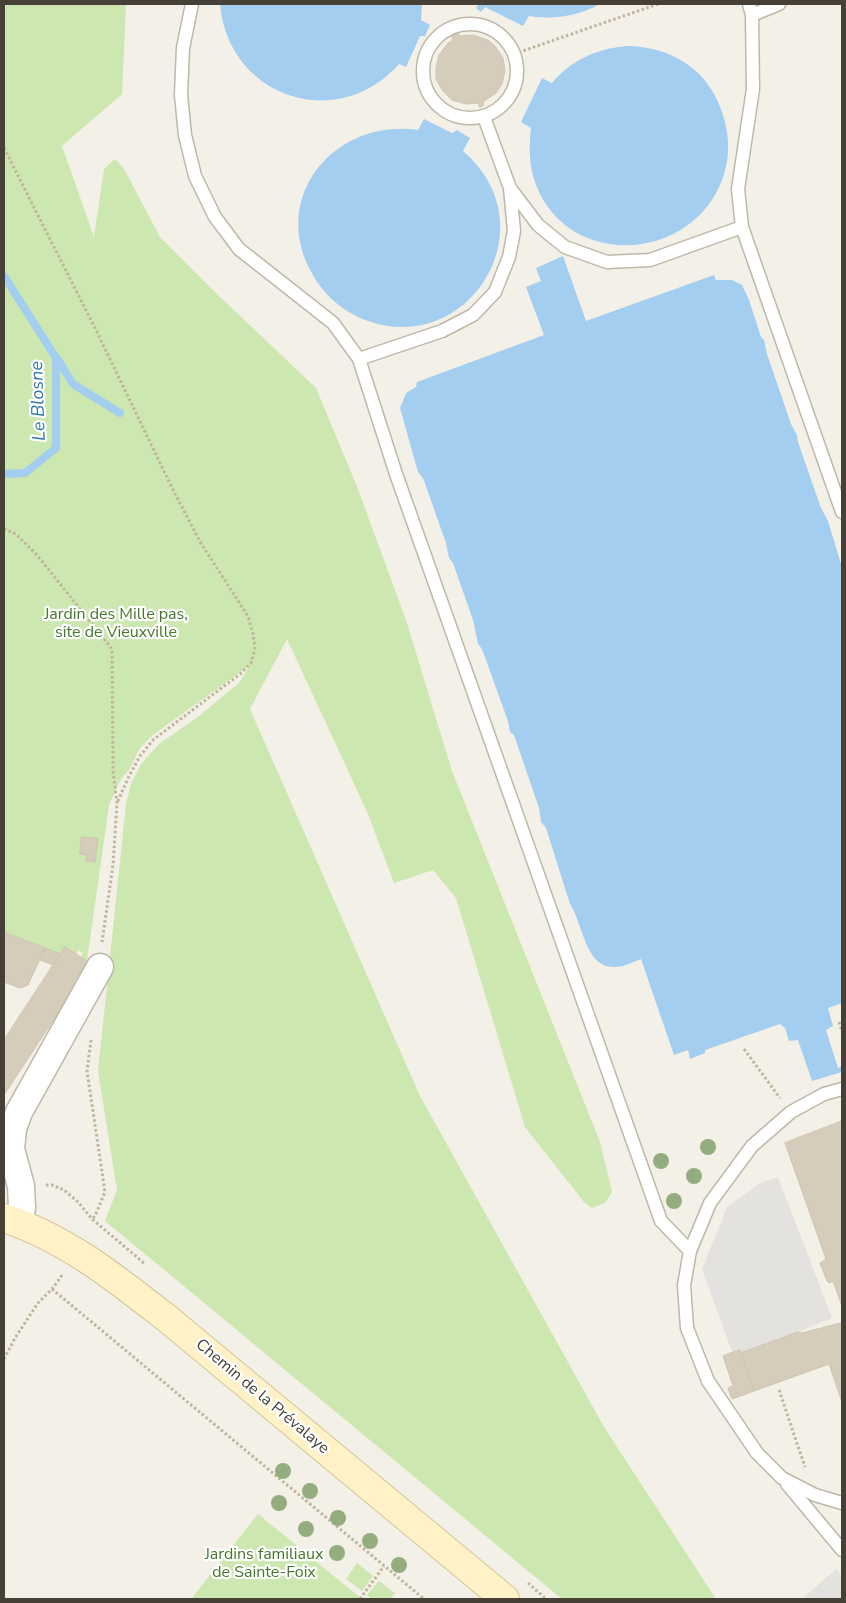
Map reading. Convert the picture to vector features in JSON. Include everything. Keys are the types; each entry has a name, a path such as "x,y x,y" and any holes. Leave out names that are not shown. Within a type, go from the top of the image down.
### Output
{"street":[{"path":"12,1220 22,1208 21,1186 11,1149 13,1129 19,1112 100,967"},
{"name":"Chemin de la Prévalaye","path":"12,1220 74,1250 123,1284 162,1314 505,1599"}],"lane":[{"path":"192,4 183,48 181,95 185,134 195,176 215,217 239,250 333,323 359,359 396,474 660,1221 690,1251"},
{"path":"779,4 751,10 753,89 738,190 742,227 842,512"},
{"path":"466,23 486,26 503,37 514,54 517,73 512,92 501,107 484,116 464,118 445,112 430,98 423,80 423,60 432,42 447,29 466,23"},
{"path":"359,359 442,331 473,314 495,292 509,257 514,232 510,188 484,116"},
{"path":"510,188 538,225 565,247 606,262 650,260 742,227"},
{"path":"842,1089 824,1094 791,1112 752,1146 710,1203 690,1251 684,1285 687,1328 708,1382 757,1453 782,1478 842,1550"},
{"path":"782,1478 815,1495 842,1503"}],"path":[{"path":"514,54 658,4"},
{"path":"4,148 96,330 175,494 202,545 248,616 253,634 255,648 250,663 240,674 153,740 140,756 117,802"},
{"path":"4,529 16,534 30,548 112,649 113,770 117,802 113,865 100,967"},
{"path":"839,1022 842,1032"},
{"path":"21,1186 52,1185 64,1190 92,1218 95,1216 106,1192 87,1071 91,1033"},
{"path":"744,1049 791,1112"},
{"path":"4,1359 38,1303 52,1290 64,1272 64,1268"},
{"path":"52,1290 424,1599"},
{"path":"360,1599 384,1566"}],"green space":[{"name":"Jardin des Mille pas, site de Vieuxville","path":"4,4 126,4 122,94 62,146 94,237 104,169 115,159 123,167 160,237 316,388 358,489 407,623 452,771 600,1142 612,1192 605,1203 592,1208 584,1202 525,1127 456,898 433,870 394,883 368,814 287,639 250,709 420,1096 604,1427 716,1599 562,1599 105,1221 117,1190 98,1071 126,804 131,784 141,764 159,744 199,716 239,683 250,665 153,735 140,748 129,770 121,779 109,805 87,961 80,957 83,953 79,950 76,954 61,954 4,932"},
{"name":"Jardins familiaux de Sainte-Foix","path":"258,1514 362,1599 191,1599"},
{"name":"Jardins familiaux de Sainte-Foix","path":"357,1563 373,1576 362,1591 346,1579"},
{"name":"Jardins familiaux de Sainte-Foix","path":"379,1581 395,1593 390,1599 372,1599 367,1595"}],"shaded area":[{"path":"778,1177 832,1318 740,1353 739,1350 732,1352 702,1269 727,1207 760,1183"},
{"path":"836,1569 842,1576 842,1599 802,1599"}],"water":[{"path":"220,4 422,4 421,20 430,25 425,36 420,36 406,67 399,64 374,85 346,97 317,100 289,95 264,82 243,62 227,36"},
{"path":"479,4 600,4 583,12 566,16 548,18 529,16 523,26 485,7 481,12 476,8"},
{"path":"626,46 653,49 665,53 677,58 698,73 707,83 718,103 725,122 728,142 725,171 710,202 688,225 660,239 630,245 599,242 571,229 548,207 533,176 530,152 531,128 521,122 542,78 552,83 559,75 585,57 605,50"},
{"path":"424,119 452,133 457,130 470,138 463,151 489,183 500,217 497,251 484,282 461,307 431,323 395,327 356,316 343,308 326,293 313,275 301,246 299,218 304,192 317,169 336,150 360,137 388,130 418,130"},
{"path":"563,256 586,321 714,275 716,280 732,280 742,285 761,337 764,340 767,354 791,424 797,435 821,508 828,521 842,567 842,1003 828,1008 833,1026 826,1030 838,1068 842,1066 842,1072 812,1081 798,1040 789,1041 785,1028 780,1024 705,1050 705,1053 690,1059 688,1050 674,1055 641,959 615,967 605,966 597,961 591,953 570,904 546,828 541,822 539,808 514,735 510,732 508,721 482,649 478,644 473,620 453,563 449,558 446,543 423,478 418,472 400,408 406,393 416,387 417,382 544,335 526,287 541,281 536,268"}],"building":[{"path":"457,32 460,36 473,35 488,40 495,46 503,58 505,70 502,84 496,93 483,102 484,105 480,107 478,103 466,104 452,100 442,90 436,79 439,55 447,44 453,40 451,35"},
{"path":"82,837 98,838 95,862 86,861 87,855 80,854"},
{"path":"4,932 45,948 28,985 20,988 4,982"},
{"path":"65,947 87,961 74,982 77,984 4,1095 4,1040"},
{"path":"45,948 61,954 53,965 40,960"},
{"path":"842,1121 842,1306 833,1281 829,1283 827,1281 820,1263 826,1259 785,1143"},
{"path":"842,1323 842,1402 829,1364 754,1391 740,1353 798,1332 801,1333"},
{"path":"740,1350 754,1391 732,1399 728,1388 733,1386 723,1356"}],"waterway":[{"name":"Le Blosne","path":"4,276 56,358 56,448 25,473 4,474"},
{"path":"57,358 73,384 120,413"}]}
